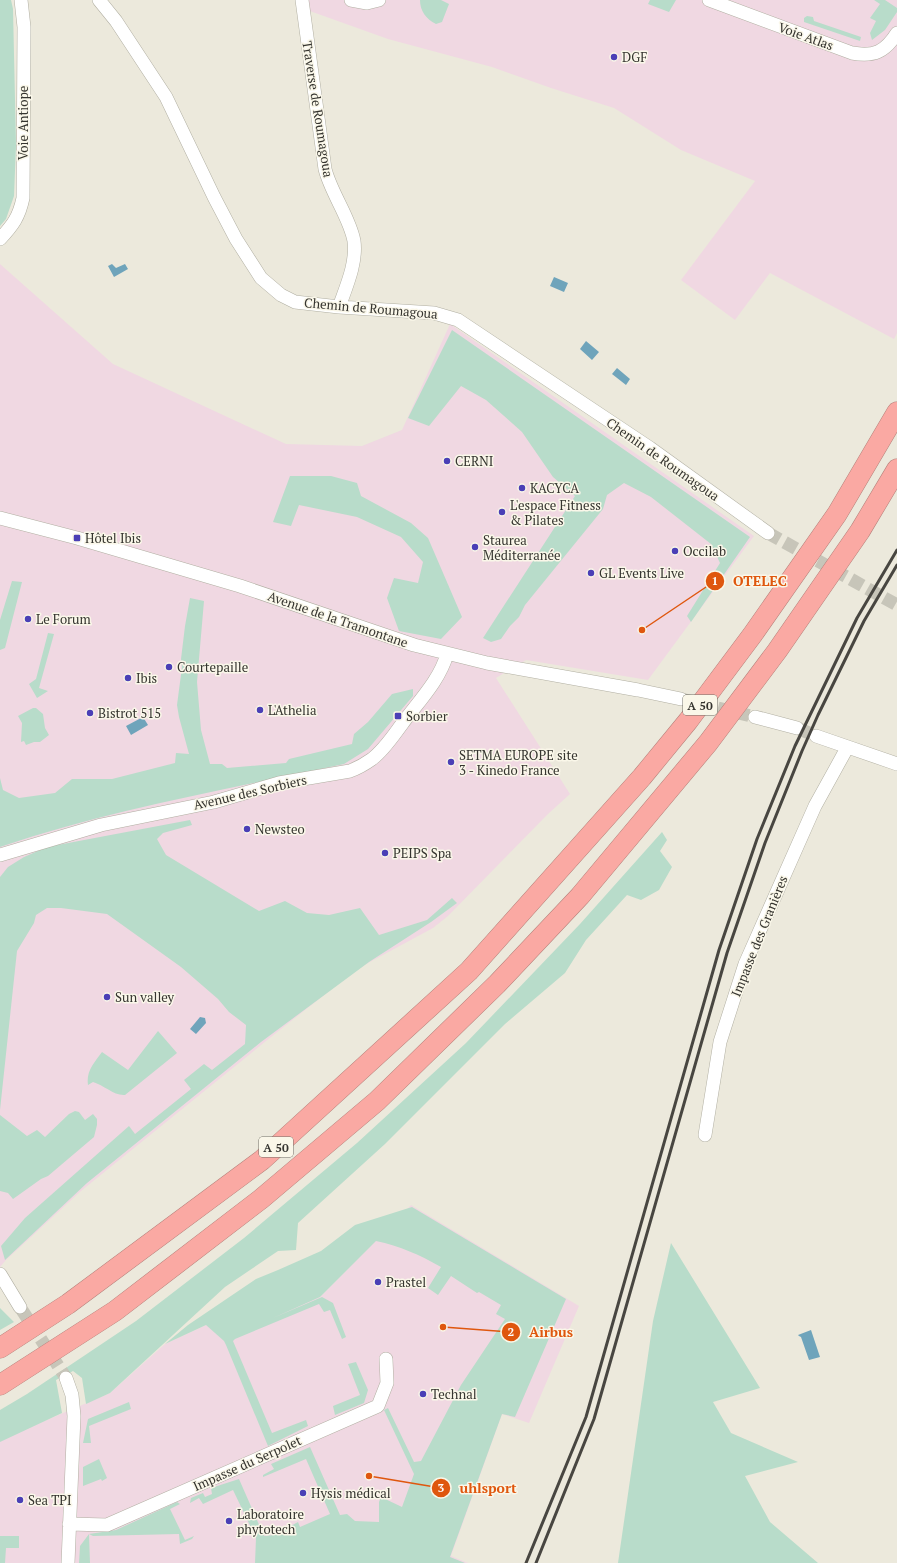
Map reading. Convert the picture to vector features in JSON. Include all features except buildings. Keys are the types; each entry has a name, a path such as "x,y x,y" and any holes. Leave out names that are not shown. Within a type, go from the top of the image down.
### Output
{"highway":[{"name":"A 50","path":"0,1348 68,1304 262,1160 469,971 642,778 688,721 753,634 837,514 897,412"},
{"name":"A 50","path":"1,1384 115,1311 261,1199 378,1101 497,984 580,896 708,743 777,650 856,537 897,469"}],"street":[{"name":"Voie Antiope","path":"0,239 15,222 21,210 24,27 21,0"},
{"name":"Chemin de Roumagoua","path":"99,0 116,21 166,97 236,239 261,278 281,295 295,302 339,307 434,312 458,320 650,448 768,533"},
{"name":"Traverse de Roumagoua","path":"302,0 325,169 329,182 350,228 354,242 353,262 339,307"},
{"path":"351,0 367,3 379,0"},
{"name":"Voie Atlas","path":"709,0 852,53 863,55 874,54 882,50 891,43 897,33"},
{"name":"Avenue de la Tramontane","path":"0,518 77,538 240,586 414,646 487,663 681,699"},
{"name":"Avenue des Sorbiers","path":"0,855 101,824 214,802 279,784 350,771 361,767 372,759 387,744 427,690 444,663 447,654"},
{"path":"755,717 797,728"},
{"path":"816,736 847,748 897,764"},
{"name":"Impasse des Granières","path":"705,1135 720,1042 745,964 815,806 847,748"},
{"path":"0,1274 20,1307"},
{"name":"Impasse du Serpolet","path":"69,1524 107,1525 378,1406 387,1383 386,1359"},
{"path":"66,1378 72,1395 74,1416 68,1563"}],"shaded area":[{"path":"307,0 897,0 897,333 894,339 770,273 735,320 681,280 755,181 681,150 614,108 492,67 388,39 307,10"},
{"path":"0,264 113,364 286,444 362,446 402,430 450,324 754,536 648,680 526,660 496,678 570,794 548,814 448,916 433,928 357,969 81,1191 0,1267"},
{"path":"411,1205 579,1306 529,1423 502,1414 451,1556 468,1563 0,1563 0,1440 110,1393 165,1344 206,1325 320,1297"}],"green space":[{"path":"0,0 11,0 13,9 16,145 14,196 6,219 0,226"},
{"path":"420,0 441,0 449,4 442,22 436,24 429,20 422,11"},
{"path":"650,0 676,0 669,12 648,4"},
{"path":"874,0 885,0 897,8 897,12 885,30 872,40 870,33 876,21 870,18 880,4"},
{"path":"807,16 813,17 814,21 861,37 860,41 804,22 804,18"},
{"path":"452,330 750,537 691,622 687,616 720,563 711,544 651,497 624,483 607,495 603,509 525,605 519,617 510,626 501,639 491,642 483,638 575,496 553,477 522,432 486,400 461,386 429,426 408,418"},
{"path":"290,476 331,476 357,483 361,496 411,523 428,538 462,617 441,639 399,631 387,598 394,578 418,583 423,562 401,537 357,517 299,505 291,526 273,522"},
{"path":"12,581 22,582 5,648 0,650 0,620"},
{"path":"190,598 204,601 197,682 201,730 210,764 222,764 227,768 286,763 289,759 352,744 354,734 368,722 392,694 413,689 413,696 368,749 344,764 214,791 128,811 0,847 0,778 3,790 19,798 55,793 72,779 112,779 175,763 176,753 189,754 177,705 185,626"},
{"path":"48,633 54,634 39,688 48,691 37,698 29,684 36,679"},
{"path":"33,708 36,708 43,714 45,728 49,735 40,742 34,742 26,745 24,741 21,742 22,723 18,716"},
{"path":"190,820 192,825 163,833 157,839 166,855 259,911 285,901 307,913 329,915 360,908 379,935 427,920 452,898 457,903 431,922 369,962 261,1042 87,1183 5,1260 1,1246 25,1218 129,1126 135,1134 191,1089 184,1080 204,1064 212,1070 245,1044 246,1025 229,1012 218,999 181,967 107,914 61,908 47,908 36,915 34,923 17,951 0,1110 0,877 8,867 24,857 47,847"},
{"path":"662,832 667,840 660,851 672,867 659,890 641,900 627,895 586,940 565,973 505,1024 385,1144 298,1223 296,1250 278,1251 225,1287 110,1393 86,1404 82,1378 73,1371 56,1380 62,1413 0,1442 0,1410 27,1394 136,1321 244,1238 357,1143 466,1043 580,924"},
{"path":"158,1031 177,1053 125,1095 117,1094 93,1082 88,1085 89,1071 102,1052 128,1070"},
{"path":"75,1111 79,1112 85,1120 93,1114 97,1119 94,1137 48,1176 41,1179 13,1199 8,1193 0,1191 0,1115 27,1136 37,1130 45,1137 69,1114"},
{"path":"412,1207 566,1299 515,1417 502,1414 450,1557 465,1563 255,1563 256,1538 233,1490 203,1504 199,1498 190,1503 191,1498 203,1493 205,1497 212,1494 211,1488 239,1479 264,1536 274,1535 298,1522 300,1527 330,1514 306,1459 263,1477 263,1475 274,1469 271,1464 310,1447 340,1515 347,1514 355,1521 379,1522 379,1502 381,1497 402,1507 414,1474 384,1410 388,1408 414,1462 421,1461 461,1385 505,1319 496,1314 501,1305 479,1292 477,1293 451,1276 438,1295 428,1288 441,1267 410,1251 376,1241 320,1297 273,1318 322,1297 333,1303 346,1337 342,1339 330,1310 324,1312 319,1304 233,1341 272,1433 306,1420 308,1426 268,1446 224,1341 206,1325 165,1344 188,1325 256,1279 321,1251 355,1225"},
{"path":"671,1243 760,1388 713,1402 731,1433 798,1462 745,1476 770,1522 818,1563 618,1563 653,1321"},
{"path":"0,1308 14,1322 0,1330"},
{"path":"356,1362 368,1390 364,1403 335,1415 333,1406 360,1395 348,1364"},
{"path":"129,1402 131,1409 89,1426 91,1443 83,1443 88,1419"},
{"path":"99,1459 107,1478 102,1481 101,1479 83,1486 83,1467"},
{"path":"177,1502 180,1504 170,1509 185,1540 194,1536 192,1539 180,1544 179,1534 93,1536 89,1534 116,1530"},
{"path":"89,1534 90,1563 79,1563 80,1546"},
{"path":"0,1536 19,1536 19,1548 6,1548 5,1563 0,1563"}],"water":[{"path":"112,264 116,268 125,264 128,269 114,277 108,266"},
{"path":"554,277 568,283 564,292 550,286"},
{"path":"586,341 599,352 592,360 580,349"},
{"path":"617,368 630,379 626,385 612,374"},
{"path":"143,717 148,725 131,735 126,726"},
{"path":"200,1017 205,1018 206,1023 196,1034 190,1029"},
{"path":"811,1330 820,1357 809,1360 801,1337 798,1335"}],"tunnel":[{"path":"768,533 897,605"},
{"path":"681,699 755,717"},
{"path":"797,728 816,736"},
{"path":"20,1307 66,1378"}],"railway":[{"path":"526,1563 586,1417 719,950 757,839 795,746 857,618 897,550"},
{"path":"536,1563 594,1419 727,953 765,843 818,715 864,621 897,565"}],"place":[{"name":"DGF","path":"614,57"},
{"name":"CERNI","path":"447,461"},
{"name":"KACYCA","path":"522,488"},
{"name":"L'espace Fitness & Pilates","path":"502,512"},
{"name":"Hôtel Ibis","path":"77,538"},
{"name":"Staurea Méditerranée","path":"475,547"},
{"name":"Occilab","path":"675,551"},
{"name":"GL Events Live","path":"591,573"},
{"name":"Le Forum","path":"28,619"},
{"name":"OTELEC","path":"642,630"},
{"name":"Courtepaille","path":"169,667"},
{"name":"Ibis","path":"128,678"},
{"name":"L'Athelia","path":"260,710"},
{"name":"Bistrot 515","path":"90,713"},
{"name":"Sorbier","path":"398,716"},
{"name":"SETMA EUROPE site 3 - Kinedo France","path":"451,762"},
{"name":"Newsteo","path":"247,829"},
{"name":"PEIPS Spa","path":"385,853"},
{"name":"Sun valley","path":"107,997"},
{"name":"Prastel","path":"378,1282"},
{"name":"Airbus","path":"443,1327"},
{"name":"Technal","path":"423,1394"},
{"name":"uhlsport","path":"369,1476"},
{"name":"Hysis médical","path":"303,1493"},
{"name":"Sea TPI","path":"20,1500"},
{"name":"Laboratoire phytotech","path":"229,1521"}]}
